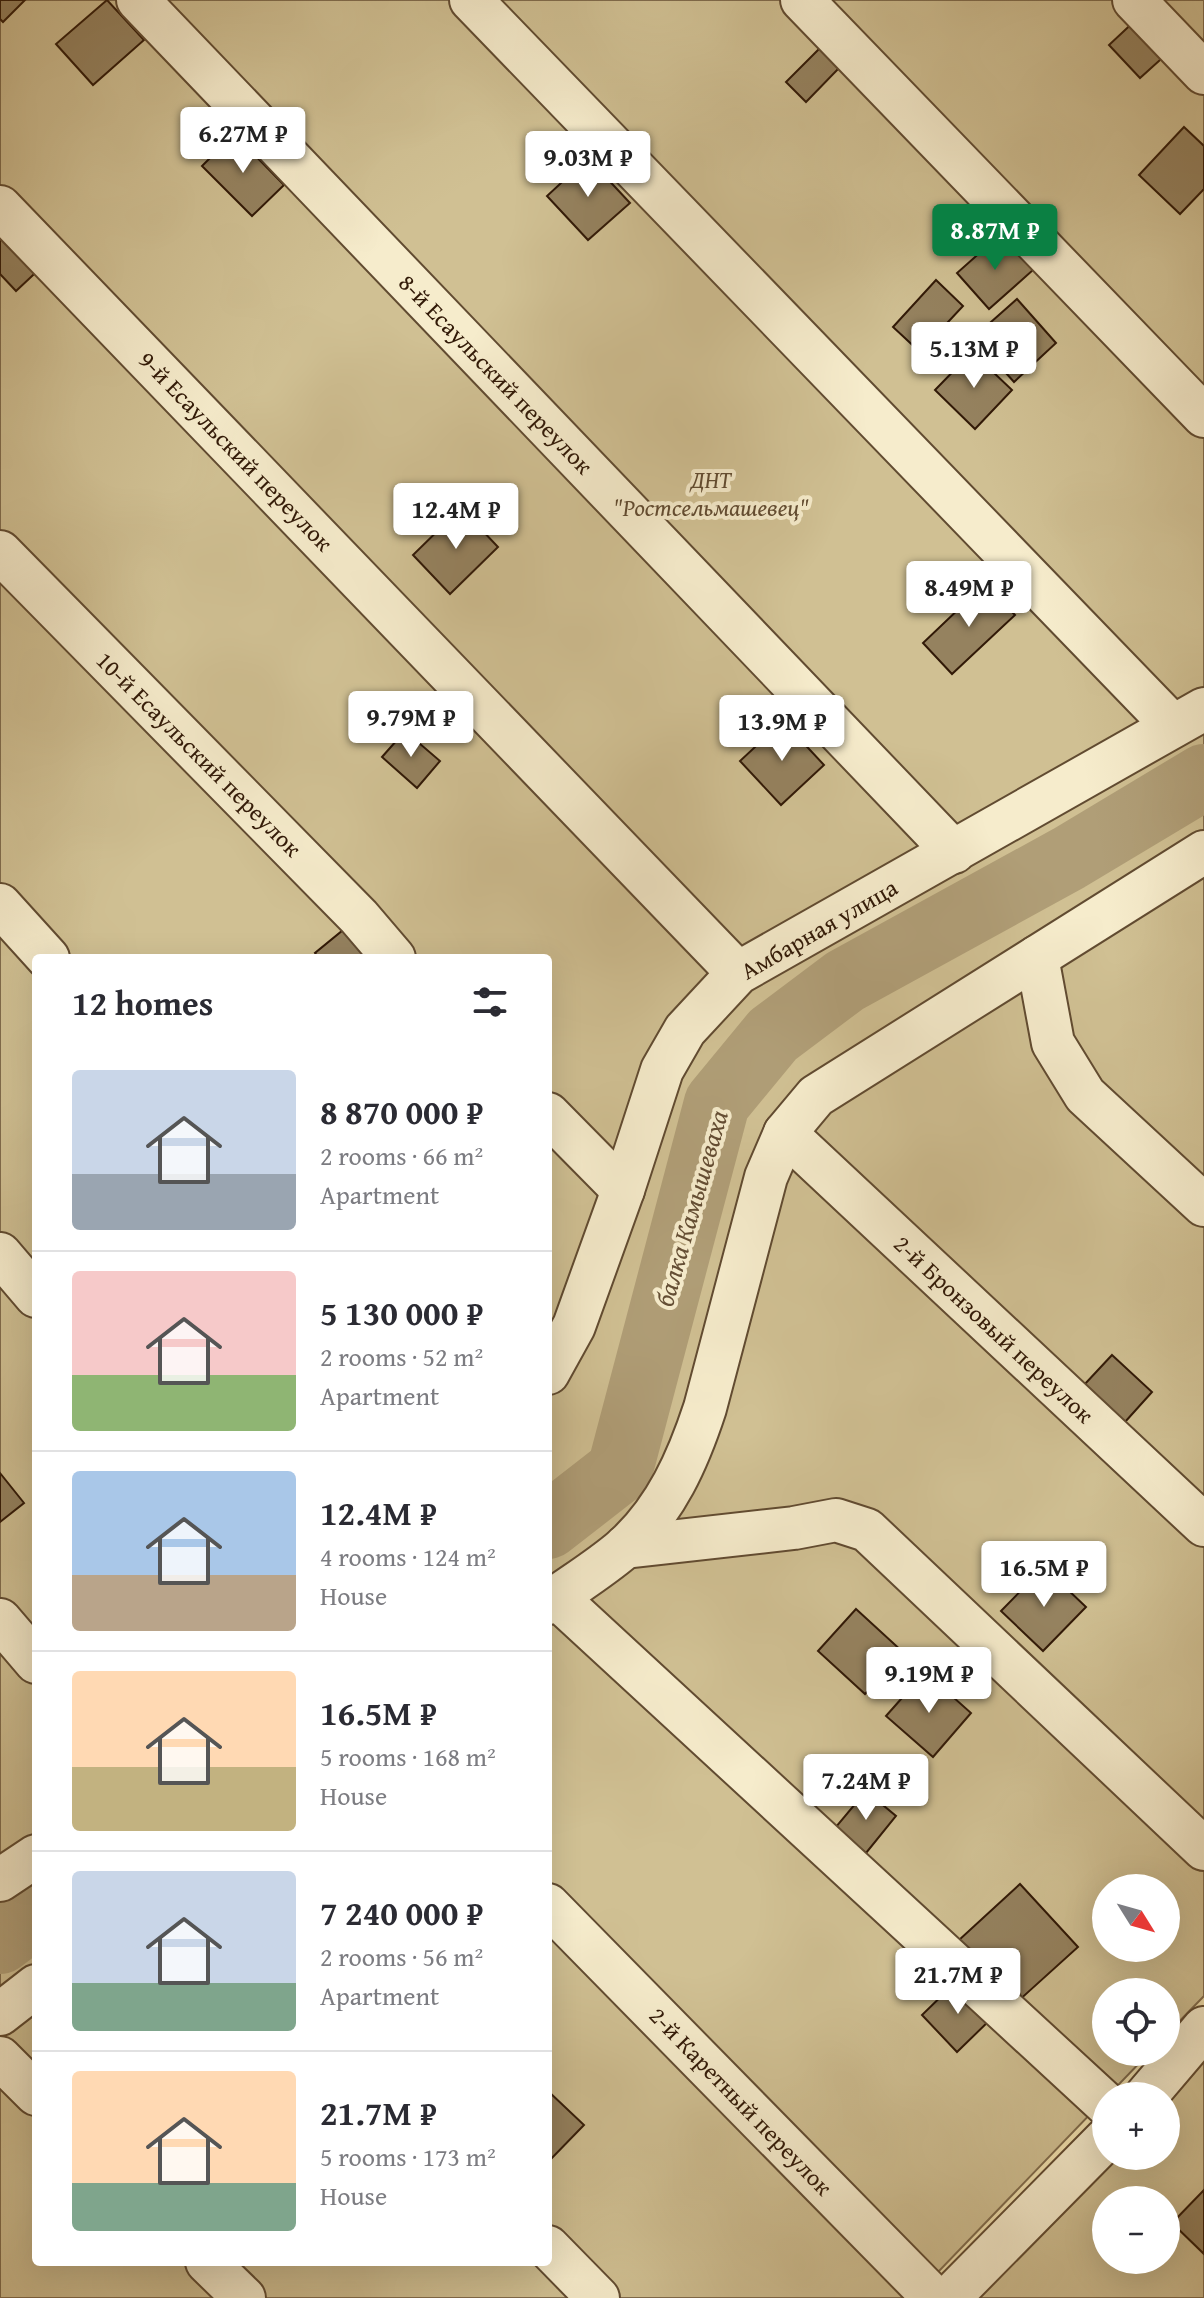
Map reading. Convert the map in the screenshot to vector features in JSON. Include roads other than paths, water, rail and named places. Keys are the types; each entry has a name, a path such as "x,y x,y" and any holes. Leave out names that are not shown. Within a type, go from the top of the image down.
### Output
{"street":[{"name":"8-й Есаульский переулок","path":"138,0 954,852"},
{"path":"471,0 1188,718"},
{"path":"802,0 1204,416"},
{"path":"1134,0 1204,73"},
{"name":"9-й Есаульский переулок","path":"0,207 738,973"},
{"name":"10-й Есаульский переулок","path":"0,552 359,917 391,954"},
{"name":"Амбарная улица","path":"552,1366 574,1326 662,1070 685,1030 738,973 1188,718"},
{"path":"1092,2091 552,1600 625,1547 667,1499 693,1446 766,1177 785,1133 816,1096 1204,852"},
{"path":"0,905 44,954"},
{"path":"1037,957 1053,1043 1085,1095 1204,1205"},
{"path":"552,1118 623,1190"},
{"name":"2-й Бронзовый переулок","path":"785,1133 1204,1525"},
{"path":"0,1254 32,1291"},
{"path":"625,1547 794,1528 836,1520 867,1530 1204,1849"},
{"path":"0,1620 32,1657"},
{"path":"0,1880 32,1859"},
{"name":"2-й Каретный переулок","path":"552,1909 934,2298"},
{"path":"0,2014 32,1989"},
{"path":"1158,2082 1204,2028"},
{"path":"0,2058 32,2090"},
{"path":"949,2298 1092,2153"},
{"path":"552,2251 598,2298"},
{"path":"211,2266 244,2298"}],"waterway":[{"name":"балка Камышеваха","path":"552,1523 620,1470 717,1103 773,1035 845,981 1069,858 1204,777"},
{"name":"балка Камышеваха","path":"0,1941 32,1917"}],"park label":[{"name":"ДНТ \"Ростсельмашевец\"","path":"711,493"}]}
